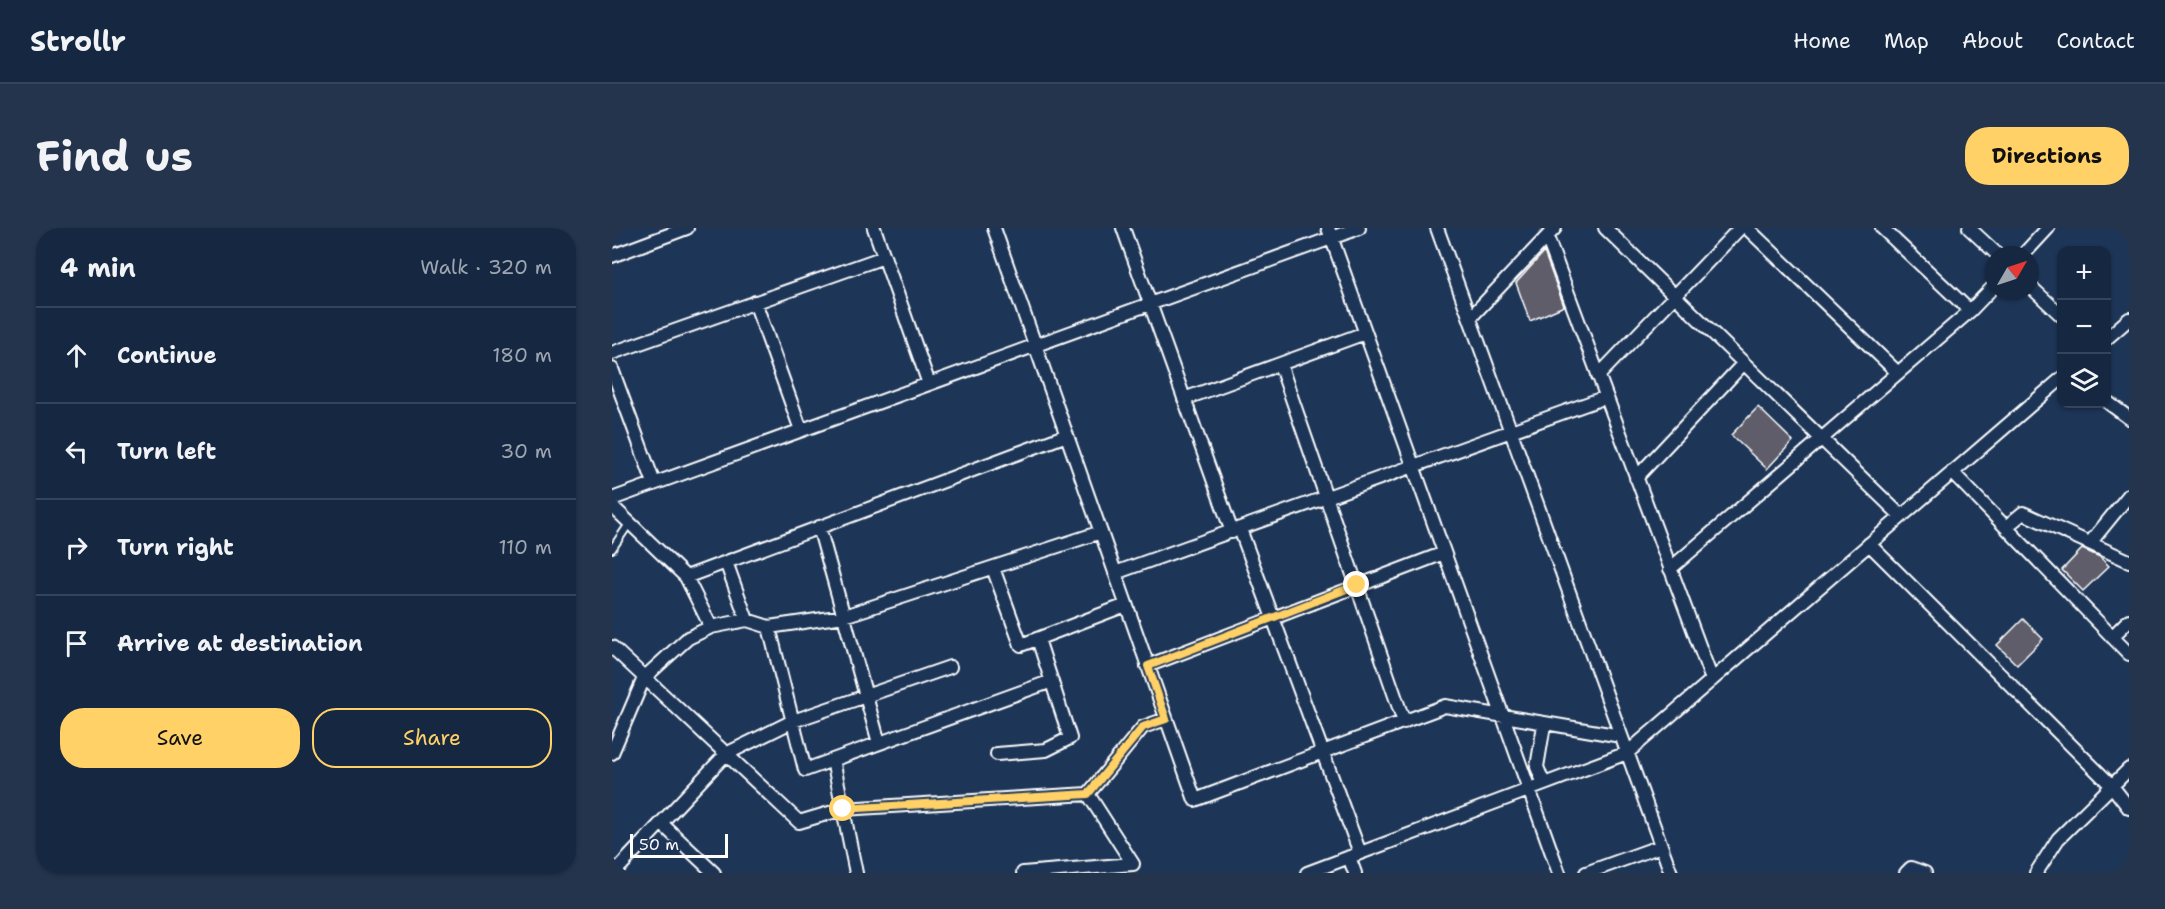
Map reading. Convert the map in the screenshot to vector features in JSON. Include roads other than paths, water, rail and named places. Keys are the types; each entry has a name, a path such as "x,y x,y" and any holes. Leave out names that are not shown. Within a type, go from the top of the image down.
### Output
{"street":[{"path":"612,256 686,228"},
{"path":"874,228 928,384"},
{"path":"994,228 1195,800 1445,706 1544,725 1621,736"},
{"path":"1123,228 1184,399 1273,618 1323,752 1355,855 1355,873"},
{"path":"612,499 1150,303 1329,233 1359,228"},
{"path":"1437,228 1671,873"},
{"path":"1605,228 1901,516"},
{"path":"1598,376 1740,228"},
{"path":"1747,228 1898,373"},
{"path":"1882,228 1970,311"},
{"path":"1969,228 1988,246"},
{"path":"2031,246 2048,228"},
{"path":"1470,318 1551,232 1598,376 1712,680"},
{"path":"1329,233 1559,873"},
{"path":"612,353 884,257"},
{"path":"2039,294 2057,311"},
{"path":"1670,569 1970,311 1985,295"},
{"path":"755,303 801,430"},
{"path":"2111,335 2129,320"},
{"path":"1184,399 1365,333"},
{"path":"1636,478 1744,363"},
{"path":"1280,364 1404,722"},
{"path":"612,369 654,483"},
{"path":"1307,873 1627,753 2057,381"},
{"path":"1115,573 1606,397"},
{"path":"2111,405 2129,418"},
{"path":"686,577 1067,435"},
{"path":"1952,472 2129,654"},
{"path":"2090,543 2129,495"},
{"path":"612,506 686,577 711,627"},
{"path":"2006,527 2023,513 2129,561"},
{"path":"819,527 879,743"},
{"path":"612,753 644,678 688,638 711,627 747,620 769,627 844,616 1101,532"},
{"path":"1869,544 2112,786 2129,808"},
{"path":"1148,666 1444,553"},
{"path":"726,562 747,620"},
{"path":"993,568 1021,645 1126,605"},
{"path":"2112,637 2129,620"},
{"path":"769,627 805,770 1052,681"},
{"path":"997,754 1046,750 1070,738 1038,639"},
{"path":"612,647 799,822 843,809 1088,794 1143,727 1166,719"},
{"path":"614,873 726,754 793,721 950,667"},
{"path":"1544,725 1537,767 1544,784"},
{"path":"833,760 856,873"},
{"path":"2036,873 2058,839 2129,769"},
{"path":"1023,873 1092,870 1133,864 1088,794"},
{"path":"661,823 714,873"},
{"path":"1586,873 1661,846"},
{"path":"1906,873 1911,868 1925,873"}],"lane":[{"path":"612,549 630,523"}]}
